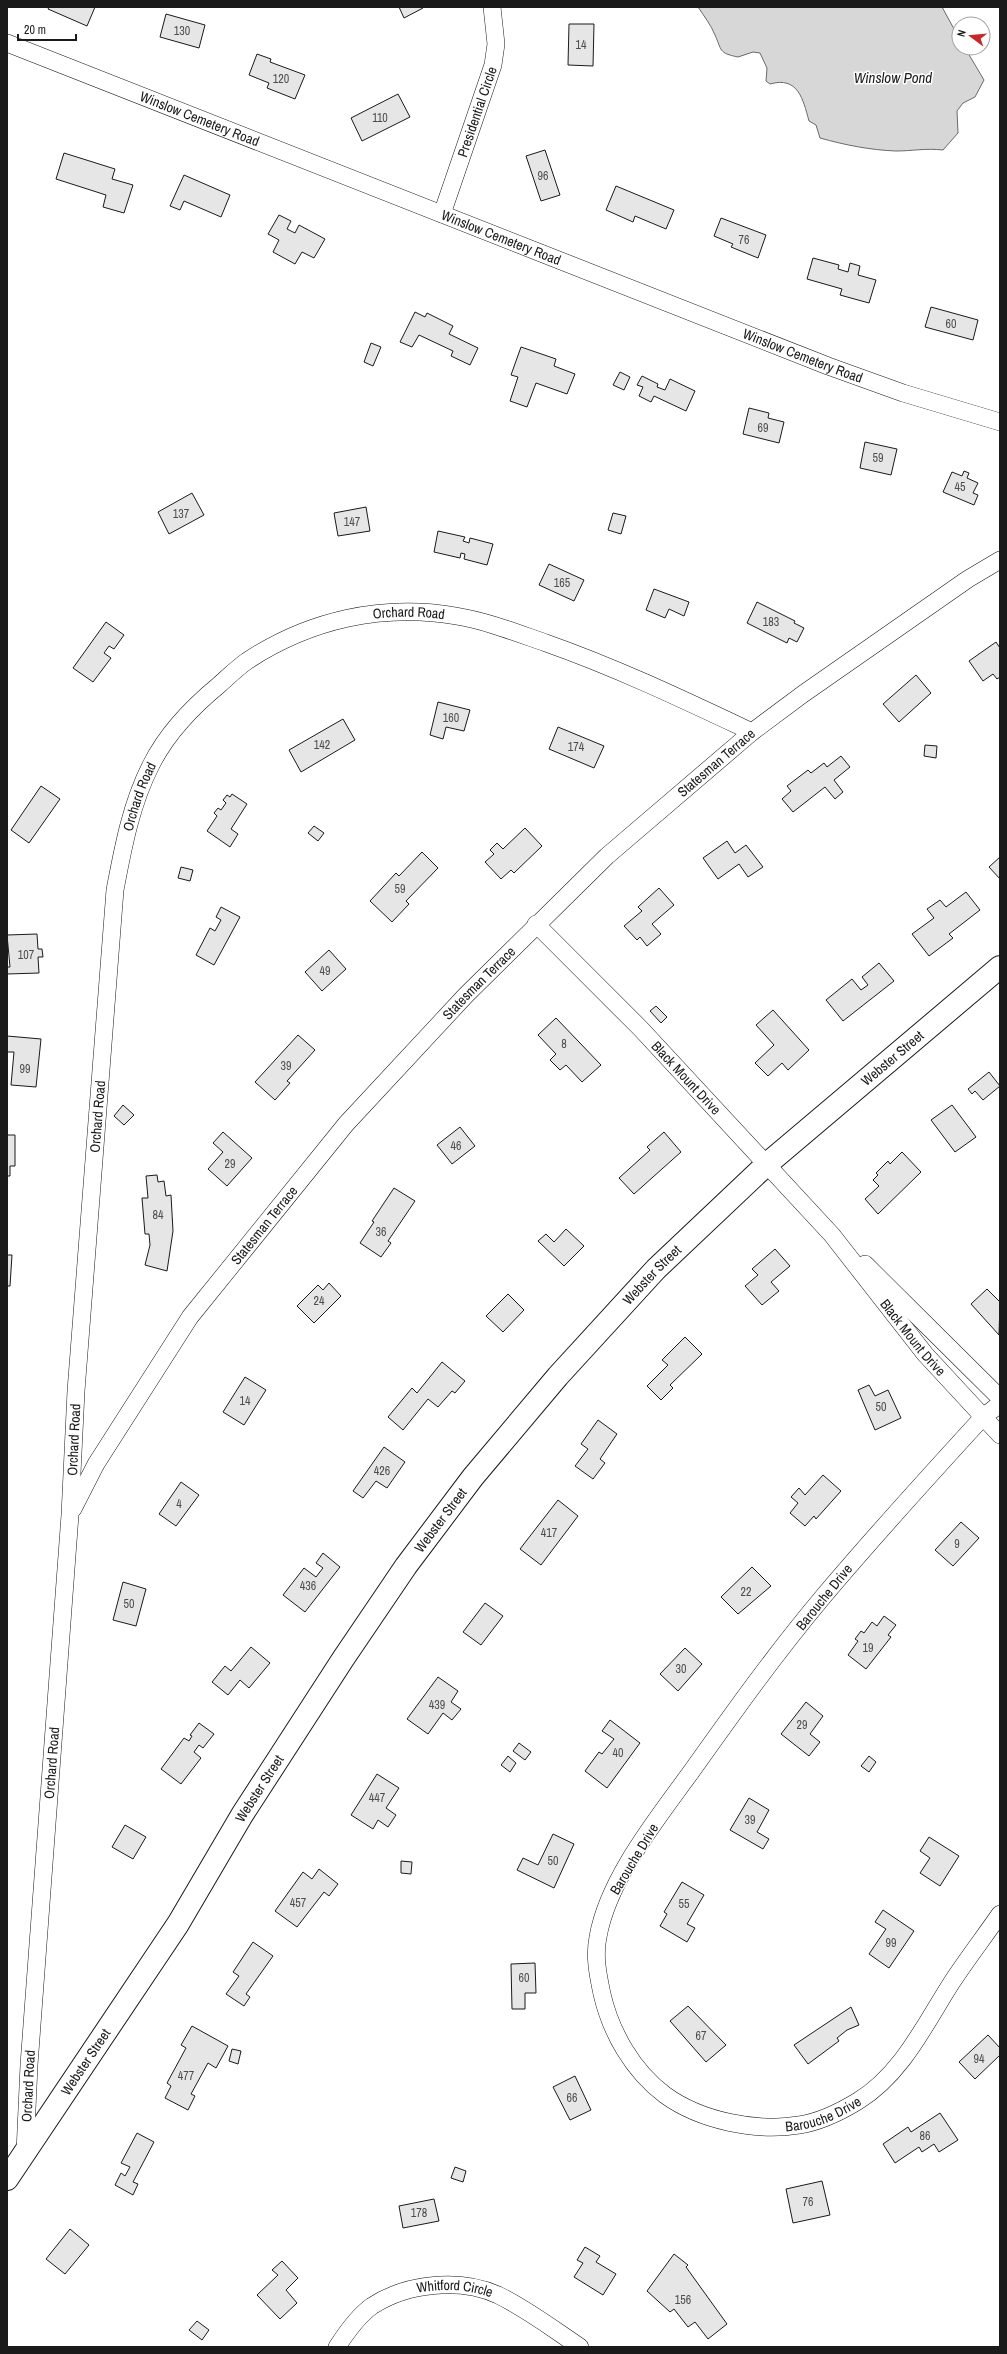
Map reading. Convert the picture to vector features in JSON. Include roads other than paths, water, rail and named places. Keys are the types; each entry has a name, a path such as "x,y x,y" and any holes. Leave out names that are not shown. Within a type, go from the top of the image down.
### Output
{"street":[{"name":"Presidential Circle","path":"442,214 493,66 496,44 492,7"},
{"name":"Winslow Cemetery Road","path":"7,43 828,366 903,393 1000,422"},
{"name":"Statesman Terrace","path":"70,1515 96,1464 190,1317 331,1142 396,1068 536,924 607,856 752,732 803,694 968,579 1000,560"},
{"name":"Orchard Road","path":"25,2152 36,1967 70,1515 76,1391 115,890 127,832 150,767 162,746 185,716 244,663 269,647 337,620 375,613 410,610 458,616 510,630 655,686 752,732"},
{"name":"Black Mount Drive","path":"536,924 641,1029 832,1235 925,1354 1000,1435"},
{"name":"Webster Street","path":"7,2179 178,1924 242,1815 410,1560 473,1477 558,1376 656,1269 767,1164 1000,967"},
{"name":"Black Mount Drive","path":"832,1235 893,1290 1000,1398"},
{"name":"Barouche Drive","path":"1000,1404 983,1417 879,1531 820,1600 772,1660 670,1801 614,1889 597,1939 596,1965 606,2012 615,2035 645,2076 665,2095 692,2110 726,2121 754,2126 798,2125 815,2121 862,2099 894,2071 1000,1914"},
{"name":"Whitford Circle","path":"336,2347 354,2323 372,2306 396,2294 421,2287 446,2285 471,2287 497,2295 536,2317 580,2347"}],"water":[{"name":"Winslow Pond","path":"698,7 942,7 951,23 951,56 970,56 984,80 975,97 963,103 957,111 958,133 943,150 931,149 902,151 877,150 858,147 820,138 816,125 809,121 798,91 787,83 779,82 770,84 766,81 767,68 760,53 753,52 738,57 724,52 720,47 712,28"}]}
